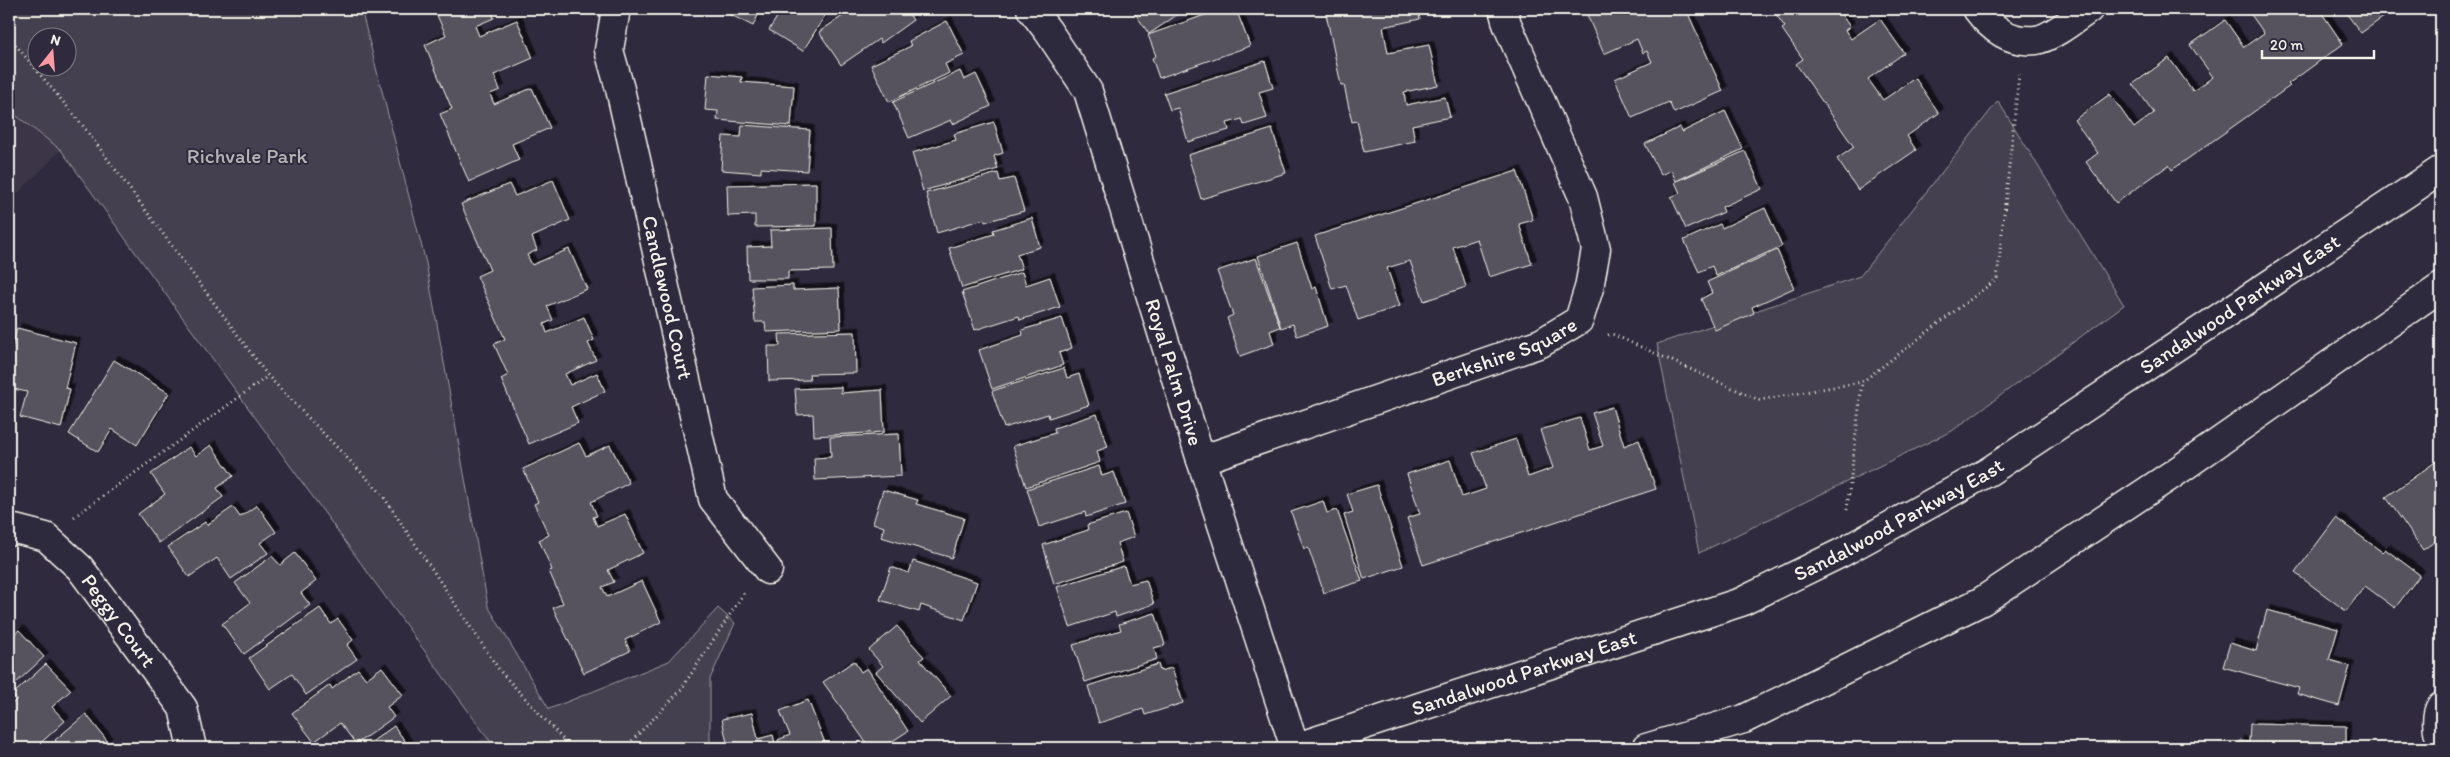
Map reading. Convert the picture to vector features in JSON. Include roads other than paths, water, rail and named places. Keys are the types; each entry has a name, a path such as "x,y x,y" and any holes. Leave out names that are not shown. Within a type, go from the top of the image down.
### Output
{"street":[{"name":"Candlewood Court","path":"616,9 609,50 622,98 713,499 768,570"},
{"name":"Royal Palm Drive","path":"1031,9 1088,91 1201,460 1295,748"},
{"name":"Berkshire Square","path":"1201,460 1541,344 1579,320 1589,288 1596,249 1583,197 1507,24 1503,9"},
{"path":"1977,9 1988,25 2008,37 2036,40 2065,26 2089,9"},
{"name":"Sandalwood Parkway East","path":"1295,748 1741,602 1842,554 1988,472 2441,170"},
{"path":"1646,748 1744,719 1982,601 2173,474 2441,286"},
{"name":"Peggy Court","path":"9,532 15,530 46,537 80,568 183,708 192,748"},
{"path":"2441,706 2437,733 2441,741"}],"park label":[{"name":"Richvale Park","path":"247,156"}]}
